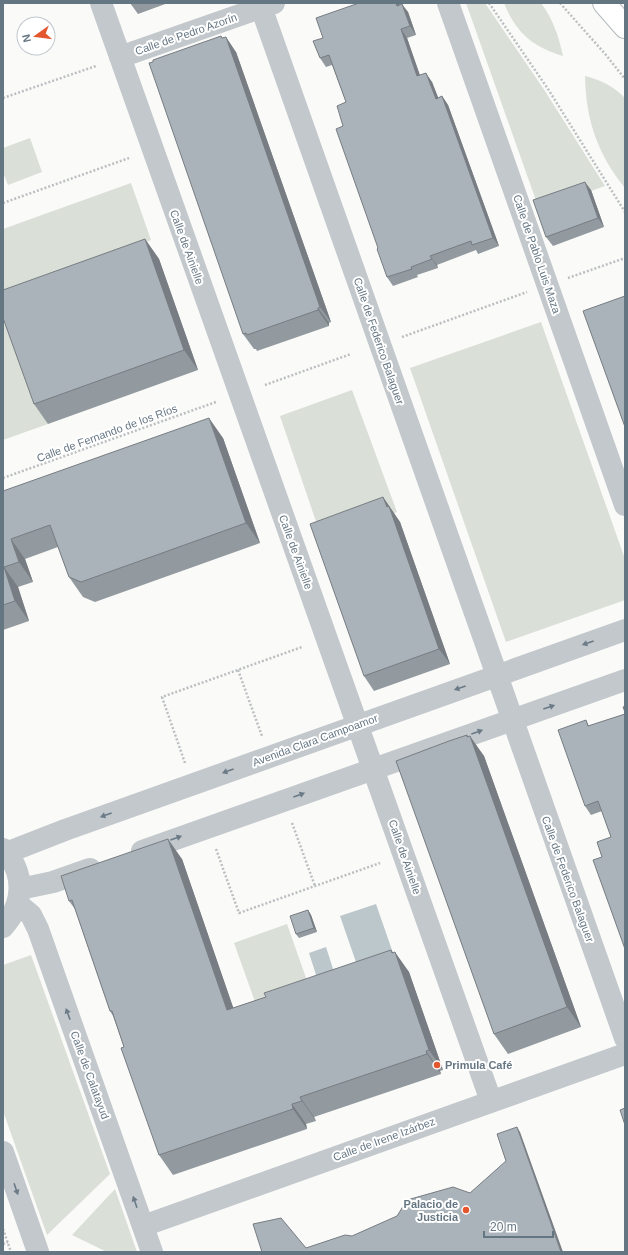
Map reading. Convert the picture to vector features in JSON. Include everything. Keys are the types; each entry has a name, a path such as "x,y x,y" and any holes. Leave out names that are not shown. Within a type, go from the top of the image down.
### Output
{"main road":[{"path":"604,3 625,27"}],"street":[{"name":"Calle de Ainielle","path":"101,3 491,1101"},
{"name":"Calle de Pablo Luis Maza","path":"448,3 625,505"},
{"name":"Calle de Pedro Azorín","path":"120,57 267,5"},
{"name":"Calle de Federico Balaguer","path":"267,5 512,720 625,1038"},
{"name":"Avenida Clara Campoamor","path":"5,851 625,630"},
{"path":"19,896 53,882 625,680"},
{"path":"3,928 11,918 19,896 18,876 14,864 5,851"},
{"name":"Calle de Calatayud","path":"19,896 38,929 152,1252"},
{"name":"Calle de Irene Izárbez","path":"143,1226 625,1054"},
{"path":"3,1152 38,1252"}],"path":[{"path":"489,3 552,95 625,212"},
{"path":"560,3 625,78"},
{"path":"3,98 96,66"},
{"path":"3,203 129,158"},
{"path":"564,279 625,258"},
{"path":"399,338 530,291"},
{"path":"265,385 351,354"},
{"name":"Calle de Fernando de los Ríos","path":"3,478 216,402"},
{"path":"186,764 162,697 302,646"},
{"path":"238,670 262,736"},
{"path":"290,817 315,886"},
{"path":"214,844 239,913 380,863"},
{"path":"3,1229 11,1252"},
{"path":"3,1244 8,1242"}],"shaded area":[{"path":"466,3 485,3 545,91 605,186 539,209"},
{"path":"504,3 541,3 555,28 563,56 534,43 520,31 514,23"},
{"path":"585,76 606,84 625,98 625,188 607,162 595,135 588,107"},
{"path":"30,138 42,172 8,185 3,172 3,148"},
{"path":"131,183 151,240 136,246 48,424 3,440 3,229"},
{"path":"541,322 625,559 625,600 506,642 410,368"},
{"path":"352,390 397,512 322,539 280,416"},
{"path":"376,904 393,953 357,965 340,916"},
{"path":"287,924 311,992 258,1010 234,943"},
{"path":"326,947 335,975 318,981 309,953"},
{"path":"31,955 110,1174 47,1235 3,1111 3,965"},
{"path":"115,1189 137,1252 107,1252 72,1235"}],"building":[{"path":"359,3 396,3 397,6 402,4 410,26 401,29 417,76 426,73 436,99 442,96 493,238 472,245 471,241 430,256 432,259 411,267 412,269 387,277 336,129 343,126 337,106 346,102 329,55 320,58 313,41 323,38 316,18"},
{"path":"221,36 222,38 226,37 320,307 318,310 247,335 246,333 243,334 149,63 153,62 153,60"},
{"path":"585,182 598,218 546,237 533,200"},
{"path":"145,239 184,350 34,404 3,318 3,290"},
{"path":"625,296 625,427 583,311"},
{"path":"209,418 246,523 81,582 69,577 50,525 11,539 19,562 4,567 15,601 3,605 3,491"},
{"path":"383,497 387,507 389,506 439,649 364,676 310,524"},
{"path":"625,714 625,949 593,860 602,857 597,842 611,837 598,801 585,806 558,730 586,720 588,726"},
{"path":"467,735 467,737 470,736 567,1007 494,1034 396,761"},
{"path":"168,839 227,1010 266,997 264,993 391,950 392,953 395,952 429,1050 426,1051 427,1054 300,1097 302,1101 292,1104 293,1109 159,1155 121,1048 124,1047 112,1011 110,1011 72,900 69,901 61,876"},
{"path":"308,910 314,928 296,934 290,916"},
{"path":"625,1108 625,1125 620,1110"},
{"name":"Palacio de Justicia","path":"517,1127 561,1252 262,1252 253,1224 281,1218 306,1248 345,1235 352,1236 397,1216 407,1200 453,1187 470,1193 506,1161 497,1134"}],"place":[{"name":"Primula Café","path":"437,1065"},
{"name":"Palacio de Justicia","path":"466,1210"}]}
